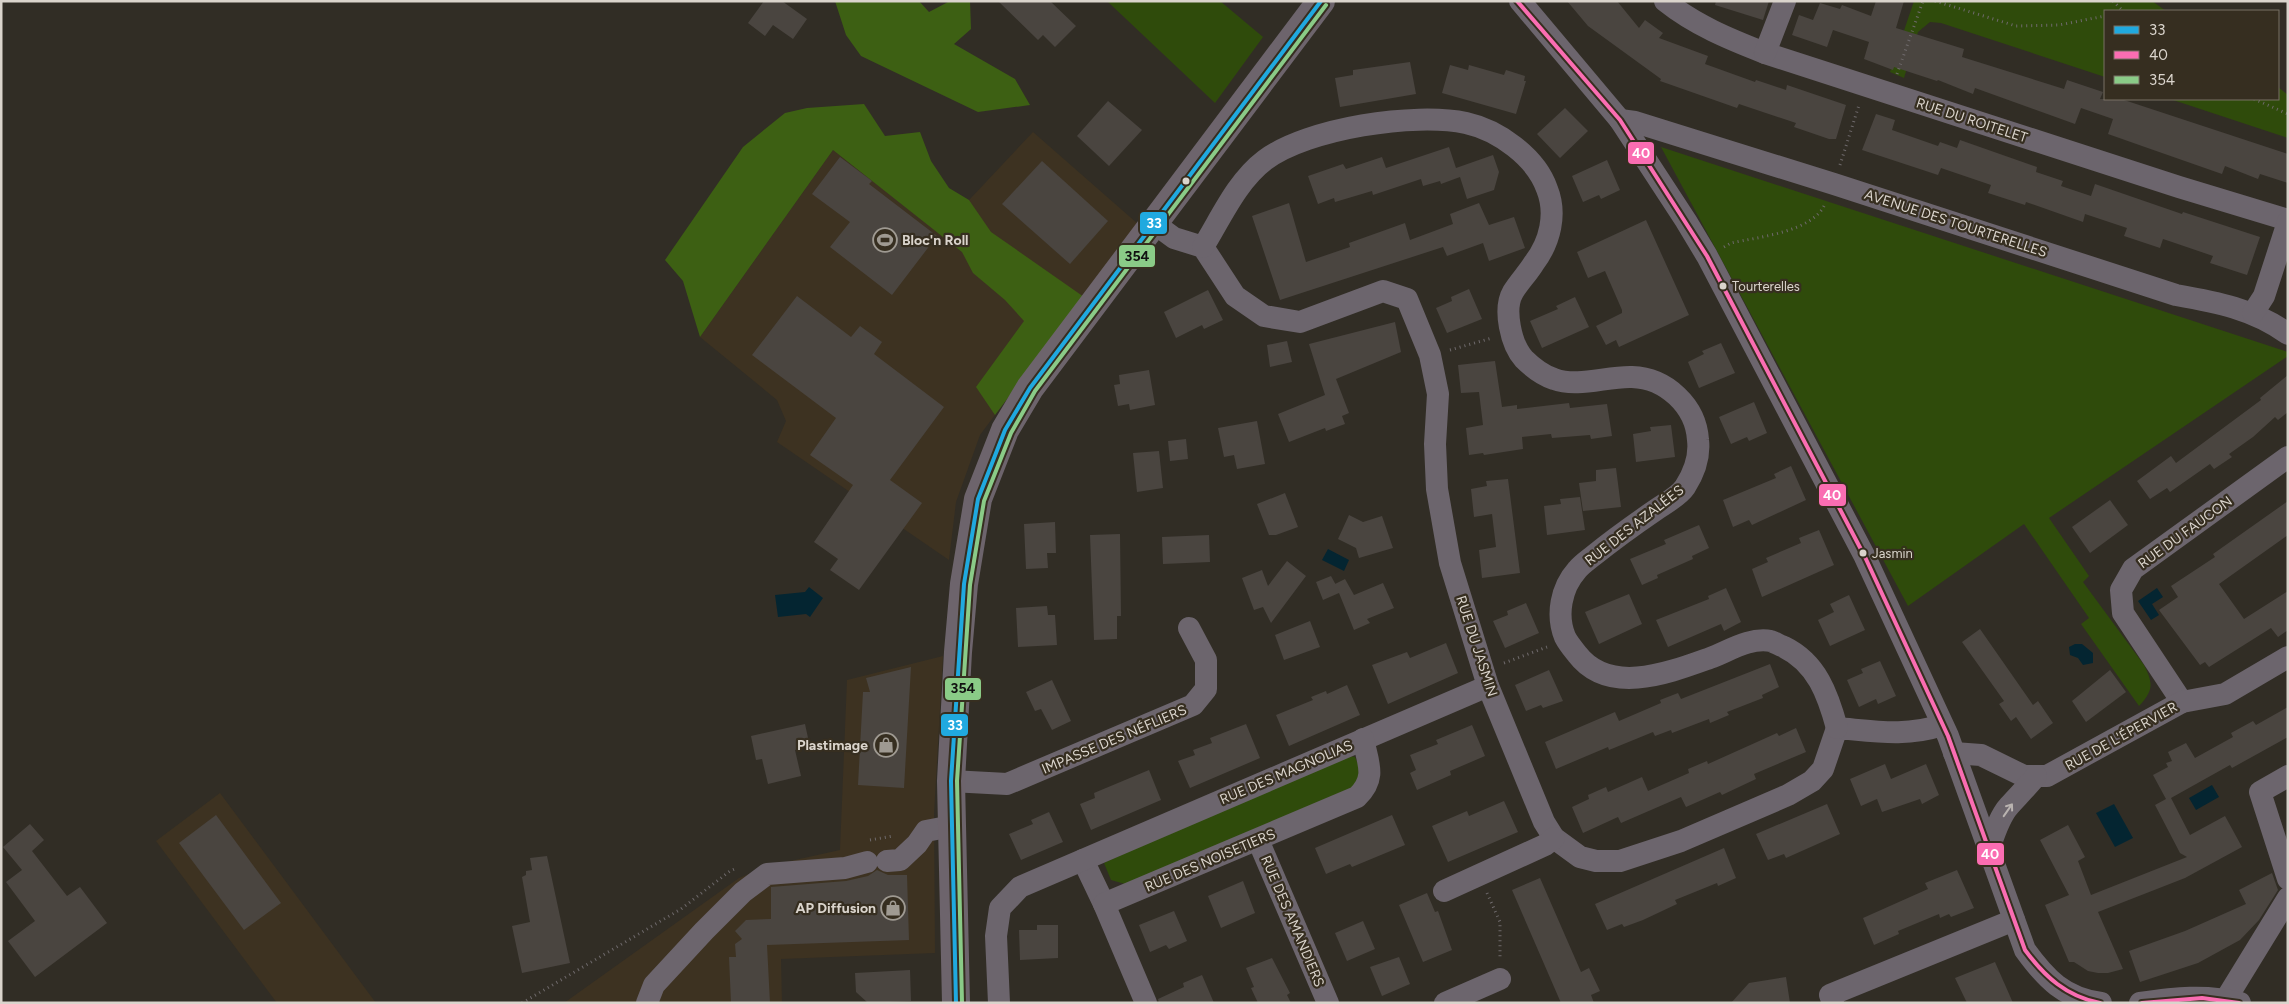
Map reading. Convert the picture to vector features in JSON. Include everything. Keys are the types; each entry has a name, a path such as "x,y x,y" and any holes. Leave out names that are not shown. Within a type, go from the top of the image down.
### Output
{"main road":[{"path":"956,1003 951,780 964,584 978,499 1005,430 1030,388 1321,1"}],"street":[{"name":"RUE DU ROITELET","path":"1664,1 1680,13 1718,35 1765,53 2179,188 2288,221"},
{"path":"1765,53 1785,1"},
{"path":"1520,3 1620,120 1707,256 1865,557 1942,725 1954,753 2025,950 2041,971 2059,989 2087,1001 2101,1003"},
{"name":"RUE DES AZALÉES","path":"1203,247 1240,186 1265,160 1295,144 1328,132 1424,119 1467,124 1493,133 1518,150 1539,172 1548,190 1552,217 1548,240 1511,295 1510,333 1520,354 1534,368 1555,380 1581,382 1633,377 1656,382 1681,398 1693,417 1698,439 1697,462 1684,490 1606,545 1576,570 1562,598 1560,618 1566,639 1584,664 1610,678 1649,677 1711,658 1746,643 1772,641 1794,652 1814,671 1828,695 1837,728"},
{"name":"AVENUE DES TOURTERELLES","path":"1620,120 1635,122 1834,184 2176,295 2218,302 2253,313 2273,323 2288,334"},
{"path":"2253,313 2264,296 2288,221"},
{"path":"1155,224 1174,238 1203,247"},
{"name":"RUE DU JASMIN","path":"1203,247 1235,296 1264,316 1300,322 1383,291 1408,299 1430,355 1438,394 1435,444 1437,489 1450,563 1486,678 1536,804 1554,838 1580,856 1596,861 1620,861 1681,842 1788,795 1812,781 1823,768 1837,728"},
{"name":"RUE DU FAUCON","path":"2182,702 2123,613 2121,590 2133,569 2288,457"},
{"name":"IMPASSE DES NÉFLIERS","path":"951,780 1007,784 1193,705 1206,689 1206,660 1189,628"},
{"name":"RUE DE L'ÉPERVIER","path":"1954,753 1981,754 2024,776 2047,776 2182,702 2225,694 2288,657"},
{"name":"RUE DES MAGNOLIAS","path":"999,1003 996,936 1000,908 1020,887 1363,739 1486,678"},
{"path":"1837,728 1908,733 1922,732 1942,725"},
{"name":"RUE DES NOISETIERS","path":"1104,904 1357,797 1367,787 1370,775 1363,739"},
{"path":"1989,849 1996,828 2008,806 2020,797 2036,776"},
{"path":"2288,776 2260,792 2288,879"},
{"path":"647,1003 654,984 743,892 767,874 844,868 900,860 917,844 926,831 952,826"},
{"path":"1444,891 1480,876 1554,838"},
{"name":"RUE DES AMANDIERS","path":"1258,840 1328,1003"},
{"path":"1083,860 1146,1003"},
{"path":"2140,1003 2189,996 2233,1001 2288,898"},
{"path":"1833,1003 1830,996 2014,920"},
{"path":"1444,1003 1500,979"}],"path":[{"path":"1890,94 1923,1"},
{"path":"1935,1 2016,26 2059,24 2104,16"},
{"path":"2113,1 2122,10"},
{"path":"2256,100 2288,114"},
{"path":"1430,355 1510,333"},
{"path":"1486,678 1566,639"},
{"path":"1480,876 1500,922 1500,979"}],"shaded area":[{"path":"1033,132 1138,224 980,435 956,502 949,560 777,442 786,421 777,400 700,337 833,150 939,232"},
{"path":"943,656 934,814 935,953 781,959 782,1003 564,1003 739,878 768,866 840,850 847,680"},
{"path":"220,793 376,1003 277,1003 156,841"}],"green space":[{"path":"835,1 919,1 929,12 950,1 970,1 971,29 954,44 1015,79 1030,105 978,112 861,56 846,35"},
{"path":"1107,1 1220,1 1263,37 1215,103"},
{"path":"1914,1 2152,1 2165,10 2104,10 2104,77 1941,23 1930,22 1918,32 1904,78 1890,72"},
{"path":"2279,88 2288,95 2288,138 2173,100 2279,100"},
{"path":"864,104 885,136 920,132 931,161 949,188 969,200 991,232 1084,297 995,415 976,387 1024,321 1005,300 973,273 962,252 833,150 700,337 683,281 665,260 743,147 785,113 807,108"},
{"path":"1661,147 2288,352 2288,356 2049,518 2089,576 2083,582 2144,665 2149,677 2150,691 2139,706 2081,624 2089,618 2024,524 1908,606"},
{"path":"1339,754 1355,757 1362,774 1358,785 1125,884 1111,880 1104,863"}],"water":[{"path":"1328,549 1349,560 1344,571 1322,560"},
{"path":"809,587 823,598 810,617 806,614 778,617 775,595 805,592"},
{"path":"2157,588 2163,597 2152,604 2159,615 2151,620 2138,601"},
{"path":"2075,644 2082,644 2093,653 2093,663 2083,665 2078,658 2070,655 2069,647"},
{"path":"2212,785 2219,797 2196,810 2189,798"},
{"path":"2114,804 2133,838 2115,847 2096,813"}],"building":[{"path":"764,1 782,1 807,19 793,39 773,25 765,36 748,23"},
{"path":"998,1 1050,1 1076,26 1055,47 1043,35 1038,40"},
{"path":"1567,1 1617,1 1639,28 1645,20 1663,33 1659,38 1708,56 1705,64 1755,82 1756,80 1786,90 1787,85 1846,105 1836,139 1829,139 1794,127 1796,123 1739,104 1737,108 1660,81 1661,79 1588,26"},
{"path":"1716,1 1769,1 1763,20 1715,5"},
{"path":"1876,1 1904,1 1896,28 1964,49 1962,57 2064,89 2067,80 2103,92 2100,99 2124,100 2288,154 2288,183 2260,174 2258,179 2225,166 2222,174 2108,134 2113,119 2081,108 2075,124 1975,88 1973,94 1938,80 1894,67 1893,70 1864,59 1869,42 1833,30 1827,47 1792,35 1799,15 1813,20 1820,3 1840,9 1842,5 1871,16"},
{"path":"1410,62 1416,94 1340,107 1335,78 1353,75 1353,70"},
{"path":"1450,65 1468,70 1469,65 1504,75 1506,70 1525,76 1524,81 1526,81 1516,114 1442,93"},
{"path":"1108,101 1142,130 1109,166 1077,136"},
{"path":"1565,108 1588,131 1560,158 1537,134"},
{"path":"1876,114 1895,120 1892,130 1938,146 1940,142 1957,148 1960,140 2037,167 2036,172 2063,181 2061,186 2091,196 2095,184 2182,214 2183,212 2260,237 2247,275 2210,263 2213,256 2163,239 2160,248 2124,236 2127,228 2085,214 2083,222 2026,202 2025,205 1988,193 1991,185 1941,168 1938,175 1862,150"},
{"path":"1449,147 1456,168 1493,155 1499,172 1494,190 1467,199 1460,177 1441,184 1440,181 1423,186 1421,179 1373,195 1372,191 1335,202 1334,198 1318,204 1308,176 1343,164 1346,169 1382,157 1386,168"},
{"name":"Bloc'n Roll","path":"840,157 872,181 869,184 937,236 892,295 830,247 850,222 812,194"},
{"path":"1607,160 1620,190 1601,199 1599,195 1583,202 1572,176"},
{"path":"1042,161 1108,221 1070,264 1002,204"},
{"path":"1289,203 1306,262 1350,247 1349,243 1405,223 1410,240 1453,224 1450,214 1479,203 1489,225 1514,217 1525,248 1489,261 1483,243 1447,256 1443,247 1280,300 1252,216"},
{"path":"1646,220 1689,315 1619,347 1616,340 1606,345 1596,326 1622,313 1622,310 1605,271 1588,278 1577,252"},
{"path":"1469,289 1482,319 1447,333 1436,308 1452,301 1451,297"},
{"path":"1208,290 1223,320 1204,329 1202,325 1176,338 1164,312"},
{"path":"797,296 851,337 860,326 882,342 874,354 944,407 890,480 922,503 859,590 830,570 838,559 814,542 853,485 810,455 836,418 752,355"},
{"path":"1575,297 1589,327 1542,348 1530,321 1558,309 1556,306"},
{"path":"1395,322 1401,352 1336,379 1349,413 1342,416 1345,424 1326,431 1325,428 1289,442 1278,414 1325,395 1309,344"},
{"path":"1287,341 1292,362 1270,367 1267,345"},
{"path":"1721,343 1735,373 1699,388 1688,362 1704,354 1702,351"},
{"path":"1495,361 1502,407 1517,405 1517,409 1569,403 1570,408 1607,404 1612,436 1591,439 1590,435 1552,438 1551,434 1522,437 1523,449 1484,455 1483,453 1469,455 1466,428 1483,425 1479,392 1461,393 1458,365"},
{"path":"1149,370 1155,405 1130,410 1129,404 1118,406 1114,385 1120,384 1119,375"},
{"path":"2288,375 2288,412 2278,420 2275,417 2253,437 2229,454 2232,457 2214,469 2210,464 2170,492 2167,488 2150,499 2137,481 2171,456 2176,463 2261,400 2260,398"},
{"path":"1754,402 1767,433 1749,441 1747,437 1731,444 1719,417"},
{"path":"1257,421 1265,464 1237,469 1234,455 1224,457 1218,428"},
{"path":"1671,425 1675,457 1636,462 1633,434 1651,431 1650,427"},
{"path":"1186,439 1188,459 1170,461 1168,441"},
{"path":"1159,451 1163,488 1137,492 1133,453"},
{"path":"1791,466 1806,500 1752,525 1749,520 1733,527 1723,500 1776,478 1774,474"},
{"path":"1616,468 1621,507 1583,511 1579,483 1596,481 1596,470"},
{"path":"1508,479 1520,573 1482,578 1479,550 1496,547 1492,514 1474,517 1471,489 1487,486 1486,481"},
{"path":"1285,493 1298,527 1276,535 1269,535 1257,504"},
{"path":"1580,497 1585,530 1547,535 1544,506 1561,504 1560,499"},
{"path":"2110,500 2128,525 2090,553 2072,527"},
{"path":"2288,501 2288,535 2219,584 2244,619 2288,591 2288,630 2278,637 2271,628 2209,667 2205,662 2200,665 2159,610 2178,597 2171,586 2215,557 2213,554"},
{"path":"1349,515 1363,522 1382,516 1393,548 1359,558 1356,548 1338,539"},
{"path":"1055,522 1056,553 1047,553 1048,568 1026,569 1024,524"},
{"path":"1699,525 1709,548 1692,556 1693,559 1657,575 1658,578 1642,585 1630,559 1666,544 1664,540"},
{"path":"1819,530 1834,565 1762,597 1752,569 1768,562 1766,558 1801,543 1799,538"},
{"path":"1120,534 1121,616 1117,616 1117,639 1094,640 1090,535"},
{"path":"1209,535 1210,562 1163,564 1162,537"},
{"path":"1287,561 1306,576 1271,623 1263,607 1254,610 1242,578 1262,570 1268,586"},
{"path":"1331,576 1335,584 1345,579 1354,595 1383,583 1394,608 1367,619 1370,623 1354,630 1339,593 1323,600 1316,582"},
{"path":"1726,588 1741,622 1724,631 1721,624 1668,647 1656,620 1709,599 1708,596"},
{"path":"1629,594 1642,624 1599,644 1585,612"},
{"path":"1849,595 1865,630 1830,646 1818,620 1834,612 1830,604"},
{"path":"1526,603 1539,633 1505,648 1493,621 1508,615 1507,611"},
{"path":"1047,606 1048,615 1055,615 1057,645 1018,647 1016,608"},
{"path":"1310,621 1320,647 1284,660 1275,635"},
{"path":"1980,629 2033,705 2038,701 2053,723 2031,739 2016,717 2011,721 1999,704 2004,701 1962,642"},
{"path":"1446,643 1458,673 1388,704 1372,665 1407,652 1410,658"},
{"path":"1880,661 1896,696 1878,704 1876,699 1859,707 1847,680 1863,673 1861,669"},
{"path":"1770,664 1779,687 1762,695 1763,698 1727,712 1729,715 1710,723 1709,719 1672,733 1671,730 1655,736 1653,732 1609,750 1608,747 1556,769 1545,742 1615,712 1619,721 1661,703 1660,700 1678,693 1681,699"},
{"path":"911,667 904,788 858,785 863,692 870,692 866,678"},
{"path":"1549,670 1563,701 1543,708 1541,705 1526,711 1515,685"},
{"path":"2110,670 2126,692 2086,722 2072,701"},
{"path":"1052,680 1071,721 1052,730 1041,709 1035,711 1026,692"},
{"path":"1347,685 1360,715 1289,746 1276,715 1313,700 1311,697 1326,691 1327,694"},
{"path":"2288,707 2288,737 2232,768 2230,765 2171,798 2190,835 2225,816 2242,847 2185,878 2098,912 2123,969 2108,973 2098,973 2088,971 2074,962 2069,962 2045,905 2069,895 2040,840 2068,825 2085,857 2078,861 2091,895 2187,857 2180,853 2155,805 2166,799 2153,775 2168,767 2166,763 2172,761 2168,752 2186,743 2195,758 2233,737 2231,733 2253,721 2256,725"},
{"path":"805,724 810,747 795,750 801,776 768,784 762,759 756,760 751,736"},
{"path":"1246,724 1260,758 1190,788 1178,761 1195,755 1193,750 1212,743 1210,738"},
{"path":"1472,725 1485,756 1450,771 1451,775 1417,790 1410,773 1416,770 1410,755 1438,744 1436,740"},
{"path":"1796,728 1806,752 1754,774 1756,779 1722,795 1720,792 1686,807 1681,797 1621,823 1618,817 1583,833 1572,807 1589,799 1588,795 1606,787 1608,792 1642,777 1648,791 1689,773 1688,769 1707,761 1708,764 1777,733 1779,736"},
{"path":"1885,764 1891,779 1926,764 1939,795 1922,804 1920,799 1882,812 1877,799 1861,806 1850,779"},
{"path":"1149,770 1161,800 1091,830 1080,804 1095,798 1094,793"},
{"path":"1504,801 1518,832 1448,862 1432,826 1467,811 1469,816"},
{"path":"1827,804 1840,834 1786,858 1784,854 1768,860 1756,834"},
{"path":"1049,812 1063,842 1021,860 1009,834 1033,824 1031,820"},
{"path":"216,815 281,903 244,930 179,843"},
{"path":"1392,815 1405,845 1352,867 1350,864 1326,874 1315,848"},
{"path":"30,824 44,840 32,851 67,896 80,887 107,923 35,977 8,941 35,921 6,882 22,870 3,847"},
{"path":"1724,848 1736,878 1718,886 1717,883 1675,900 1677,904 1643,920 1624,927 1622,924 1607,930 1595,904"},
{"path":"547,856 570,963 522,973 512,926 530,922 522,877 526,875 526,871 532,870 530,858"},
{"path":"877,870 888,875 907,875 909,940 767,945 770,1003 731,1003 729,957 736,957 735,944 742,939 735,931 746,920 771,919 771,887 846,881 868,876"},
{"path":"1957,870 1974,908 1951,917 1949,914 1940,918 1939,914 1898,931 1899,934 1874,945 1863,918 1928,889 1925,883"},
{"path":"2272,873 2278,890 2259,920 2240,940 2198,963 2140,982 2129,951 2185,931 2246,904 2239,890"},
{"path":"1540,878 1581,972 1589,968 1600,991 1591,995 1594,1003 1561,1003 1512,890"},
{"path":"1243,881 1255,913 1221,928 1208,896"},
{"path":"1427,893 1435,912 1438,911 1452,950 1423,962 1399,905"},
{"path":"1174,911 1187,941 1169,949 1166,945 1150,952 1139,925"},
{"path":"1363,921 1375,949 1347,961 1335,933"},
{"path":"1037,925 1058,925 1058,958 1020,960 1019,930 1037,930"},
{"path":"1399,957 1410,984 1382,996 1370,967"},
{"path":"1272,958 1290,993 1287,995 1291,1003 1258,1003 1251,988 1254,987 1246,968"},
{"path":"1995,962 2013,1003 1967,1003 1955,978"},
{"path":"910,970 911,1001 868,1003 856,992 855,973"},
{"path":"1202,975 1214,1003 1159,1003 1158,999 1184,987 1183,983"},
{"path":"1786,977 1790,1003 1731,1003 1749,983"}],"transit line":[{"name":"33","path":"956,1003 951,781 964,584 978,499 1005,430 1030,388 1321,1"},
{"name":"40","path":"1517,1 1620,120 1707,256 1865,557 1948,736 2025,950 2040,969 2057,984 2077,996 2100,1003"},
{"name":"354","path":"962,1003 957,781 970,585 984,501 1011,433 1035,391 1326,5"},
{"name":"40","path":"2142,1003 2202,998 2239,1003"}],"place":[{"name":"Bloc'n Roll","path":"885,240"},
{"name":"Tourterelles","path":"1723,286"},
{"name":"Jasmin","path":"1863,553"},
{"name":"Plastimage","path":"886,745"},
{"name":"AP Diffusion","path":"893,908"}]}
